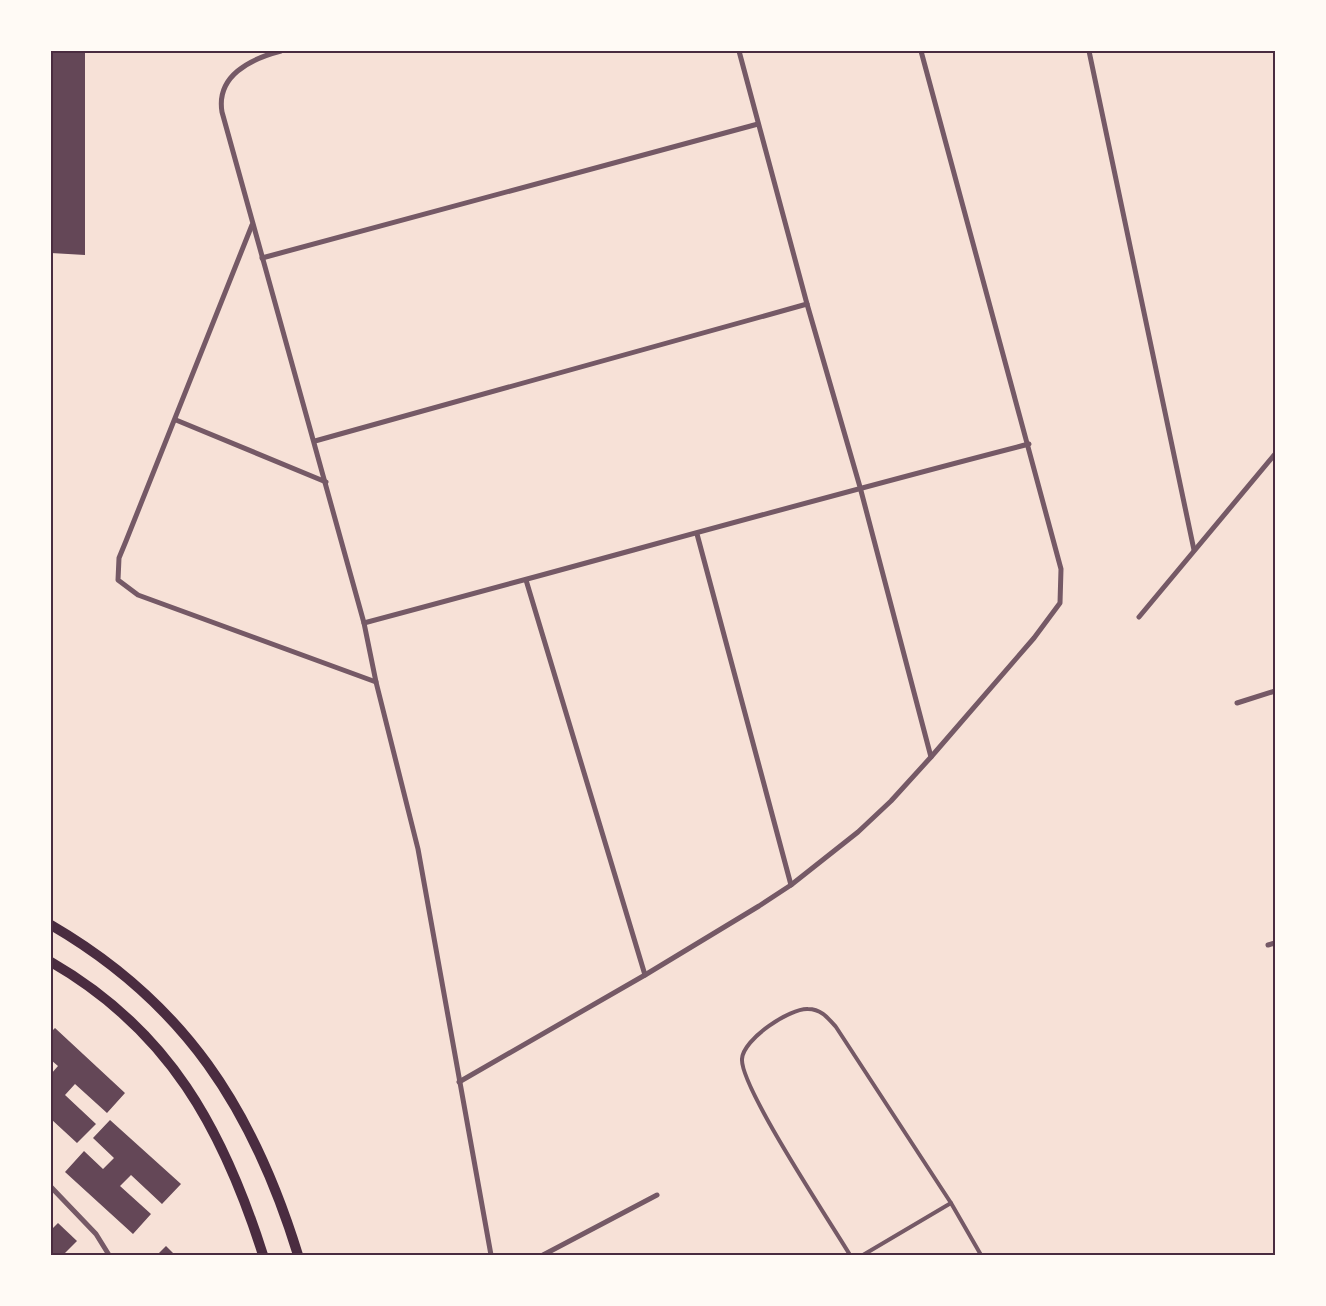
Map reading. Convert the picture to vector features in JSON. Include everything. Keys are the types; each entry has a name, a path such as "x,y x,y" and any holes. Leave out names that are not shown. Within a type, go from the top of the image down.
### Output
{"main road":[{"path":"51,925 82,943 132,981 162,1009 205,1058 240,1112 262,1155 278,1194 298,1255"},
{"path":"51,962 118,1008 142,1032 185,1084 218,1137 232,1168 262,1255"}],"street":[{"path":"281,51 252,60 230,79 222,93 222,112 252,224 315,441 364,623 376,682 418,849 491,1255"},
{"path":"739,51 807,304 860,487 931,757"},
{"path":"1088,51 1194,550"},
{"path":"459,1082 645,975 791,885 858,832 891,801 931,757 1034,638 1060,603 1062,569 923,52"},
{"path":"262,258 758,124"},
{"path":"252,224 176,420 119,558 118,580 138,595 376,682"},
{"path":"315,441 807,304"},
{"path":"176,420 326,482"},
{"path":"364,623 697,534 860,487 1029,444"},
{"path":"1139,617 1275,454"},
{"path":"697,534 791,885"},
{"path":"526,580 645,975"},
{"path":"1237,703 1275,691"},
{"path":"1268,945 1275,943"},
{"path":"51,1187 96,1234 109,1255"},
{"path":"543,1255 657,1195"}],"lane":[{"path":"850,1255 766,1116 743,1070 743,1052 750,1042 769,1026 808,1008 819,1011 836,1026 951,1203 980,1255"},
{"path":"862,1255 951,1203"}],"building":[{"path":"51,51 85,51 85,255 51,253"},
{"path":"55,1028 125,1093 107,1113 75,1084 65,1095 96,1124 77,1143 51,1119 51,1074 58,1066 51,1060 51,1032"},
{"path":"110,1120 181,1184 162,1204 131,1175 120,1186 151,1214 133,1234 65,1172 84,1151 103,1169 114,1158 93,1138"},
{"path":"58,1223 77,1241 63,1255 51,1255 51,1230"},
{"path":"166,1246 175,1255 157,1255"}]}
